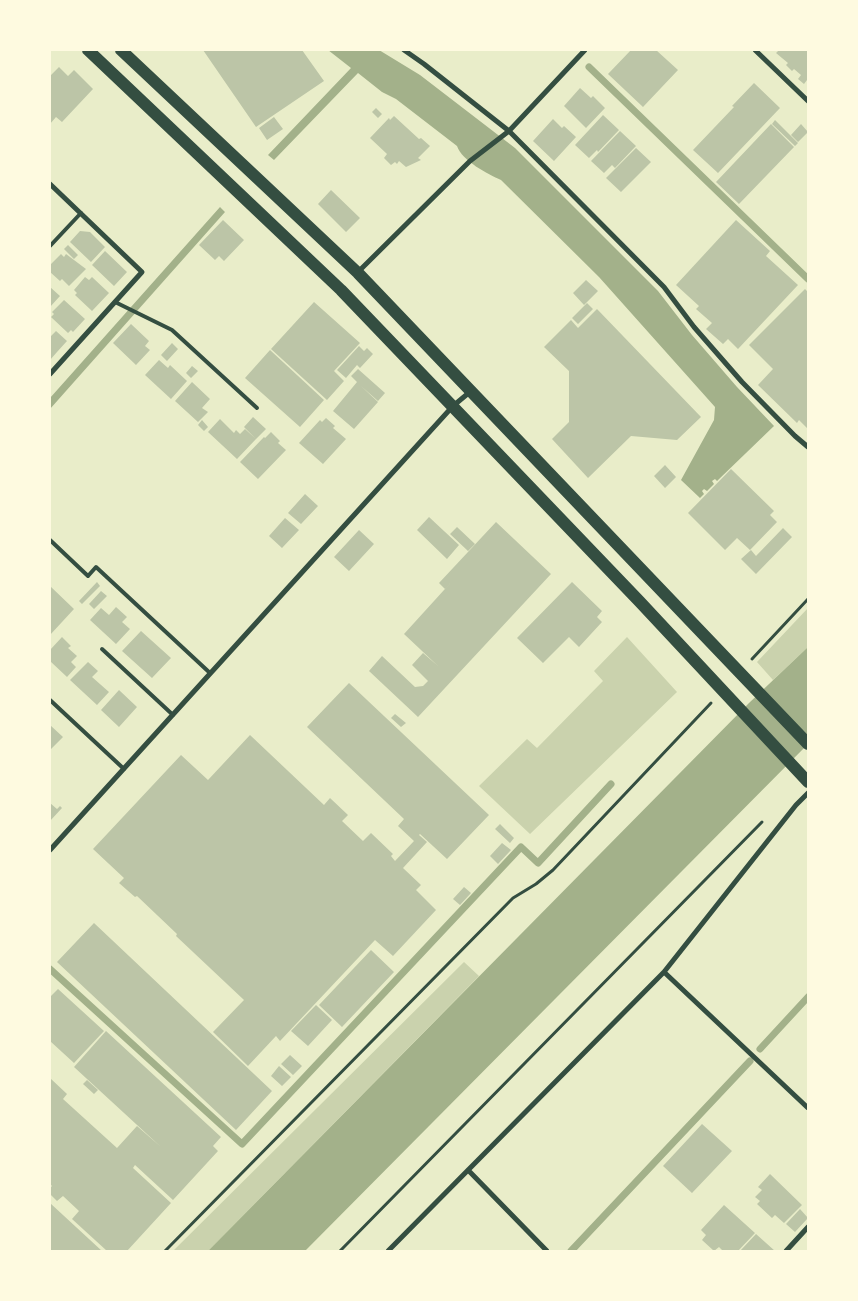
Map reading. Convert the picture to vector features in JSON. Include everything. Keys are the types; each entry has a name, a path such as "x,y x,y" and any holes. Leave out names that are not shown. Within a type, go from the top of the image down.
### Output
{"main road":[{"path":"88,50 341,290 725,691 808,782"},
{"path":"122,50 358,273 808,744"}],"street":[{"path":"404,50 509,131 664,287 694,327 742,382 808,447"},
{"path":"358,273 470,161 509,131 585,50"},
{"path":"755,50 808,101"},
{"path":"50,184 142,272 50,374"},
{"path":"50,850 453,406 471,391"},
{"path":"388,1251 664,972 796,805 808,793"},
{"path":"664,972 808,1108"},
{"path":"468,1170 547,1251"},
{"path":"786,1251 808,1227"}],"lane":[{"path":"50,246 81,213"},
{"path":"115,302 172,330 257,408"},
{"path":"50,540 88,576 96,567 210,674"},
{"path":"102,649 173,715"},
{"path":"50,700 124,769"}],"path":[{"path":"741,673 808,599"},
{"path":"165,1251 513,898 536,884 553,870 725,691"},
{"path":"340,1251 764,820"}],"shaded area":[{"path":"328,50 379,50 420,75 515,148 658,291 692,335 774,426 717,481 715,479 712,481 714,484 707,491 704,489 702,491 704,494 700,498 681,480 714,420 715,407 599,277 501,180 470,162 464,157 457,146 396,99 382,92 358,73 274,160 268,155 351,68"},
{"path":"220,207 225,212 50,409 50,398"},
{"path":"808,608 808,647 773,680 757,662"},
{"path":"627,637 677,692 530,834 479,786 527,739 537,748 603,681 594,671"},
{"path":"808,647 808,744 305,1251 208,1251 749,703"},
{"path":"464,962 479,976 208,1251 173,1251"}],"building":[{"path":"203,50 302,50 324,81 256,127"},
{"path":"631,50 656,50 678,70 643,107 608,74"},
{"path":"779,50 808,50 808,81 804,84 798,79 801,75 794,69 792,71 786,65 788,63 776,53"},
{"path":"59,67 68,76 74,70 93,89 62,122 56,117 50,124 50,76"},
{"path":"754,83 780,108 718,173 693,150"},
{"path":"580,88 591,98 593,96 605,108 586,128 564,106"},
{"path":"376,108 382,114 378,118 372,112"},
{"path":"603,115 619,130 598,152 597,150 589,158 575,145"},
{"path":"394,116 419,139 421,138 430,146 418,158 421,160 406,167 399,161 397,164 395,162 391,165 384,158 387,154 370,138 389,118 390,120"},
{"path":"274,117 283,129 267,140 259,128"},
{"path":"553,119 562,128 564,126 576,137 554,161 533,141"},
{"path":"775,120 798,143 795,146 772,124"},
{"path":"771,124 794,147 739,204 716,182"},
{"path":"801,124 808,132 798,142 791,135"},
{"path":"620,131 636,146 615,168 612,165 604,173 591,161"},
{"path":"636,148 651,162 621,192 606,178"},
{"path":"331,190 360,218 346,232 318,204"},
{"path":"223,220 244,240 224,261 219,256 215,260 199,245"},
{"path":"736,220 770,251 766,256 798,285 738,349 728,339 723,344 706,329 712,323 696,309 699,306 676,285"},
{"path":"80,231 90,232 105,247 91,262 70,242"},
{"path":"68,245 78,255 74,259 64,249"},
{"path":"105,251 127,272 114,286 92,265"},
{"path":"61,254 64,257 66,254 86,269 69,286 50,272 50,265"},
{"path":"85,277 89,280 92,277 109,293 92,311 75,295 77,293 74,290"},
{"path":"586,280 598,291 584,305 573,293"},
{"path":"50,287 60,296 50,307"},
{"path":"805,289 808,292 808,429 799,420 797,423 758,385 773,369 749,345"},
{"path":"64,300 85,319 73,332 71,330 68,333 51,317 54,314 52,312"},
{"path":"314,302 360,343 334,371 344,381 327,400 271,349"},
{"path":"587,303 593,309 578,324 572,318"},
{"path":"597,309 701,417 677,440 631,436 588,478 552,439 569,422 569,371 544,347 571,320 578,328"},
{"path":"131,324 149,341 145,346 150,350 136,365 113,343"},
{"path":"56,331 67,341 50,360 50,337"},
{"path":"172,343 178,349 167,361 161,355"},
{"path":"359,346 364,351 367,348 373,354 360,368 357,365 346,378 337,370"},
{"path":"270,350 324,400 300,427 245,378"},
{"path":"159,360 168,368 170,365 187,381 171,399 145,375"},
{"path":"192,366 198,371 191,378 186,373"},
{"path":"358,369 385,393 378,401 361,386 378,402 354,429 333,411 357,382 351,376"},
{"path":"192,382 210,399 202,408 208,412 198,422 175,401"},
{"path":"253,417 266,429 256,439 244,427"},
{"path":"326,418 335,426 333,428 346,439 323,464 299,443 320,420 322,422"},
{"path":"220,419 234,433 236,430 240,434 245,429 256,439 237,459 208,432"},
{"path":"202,420 208,427 204,431 198,425"},
{"path":"271,432 280,441 278,443 286,450 258,479 240,462"},
{"path":"665,465 676,477 665,488 654,476"},
{"path":"731,469 774,511 770,515 777,522 750,550 737,538 725,550 688,513"},
{"path":"305,494 318,506 301,524 288,513"},
{"path":"429,517 459,545 447,559 417,530"},
{"path":"285,518 299,530 282,548 269,536"},
{"path":"496,522 551,574 418,717 369,671 382,656 415,687 423,686 428,681 412,665 423,653 438,666 404,634 445,589 439,583"},
{"path":"457,527 475,544 468,551 450,534"},
{"path":"783,528 792,537 756,574 741,559 751,550 756,556"},
{"path":"359,530 374,544 349,571 334,557"},
{"path":"97,582 100,586 82,604 79,601"},
{"path":"572,582 602,611 597,617 602,622 579,647 569,637 543,663 517,638"},
{"path":"50,586 74,609 50,635"},
{"path":"101,591 107,596 94,609 89,604"},
{"path":"116,607 127,617 122,622 130,629 116,644 90,620 101,608 109,615"},
{"path":"141,631 171,658 152,678 122,651"},
{"path":"62,637 71,646 68,648 77,656 71,662 76,667 67,677 50,661 50,650"},
{"path":"88,662 98,671 92,677 109,692 97,705 70,680"},
{"path":"349,683 489,815 447,859 419,835 427,842 403,868 421,885 416,890 436,910 393,956 375,940 280,1041 276,1036 248,1066 213,1032 244,1000 176,936 177,934 137,896 135,897 119,883 124,878 93,849 181,755 208,780 250,735 324,805 330,798 348,815 342,821 363,841 371,833 393,854 391,856 395,861 414,841 398,826 404,819 307,727"},
{"path":"119,690 137,707 119,727 101,710"},
{"path":"395,714 406,723 401,727 391,718"},
{"path":"50,725 63,737 50,750"},
{"path":"50,803 57,809 60,806 62,808 50,821"},
{"path":"500,824 514,838 510,843 495,829"},
{"path":"502,843 511,850 498,864 490,856"},
{"path":"464,887 471,893 460,905 453,899"},
{"path":"94,923 272,1091 236,1130 57,962"},
{"path":"371,950 394,972 342,1027 319,1005"},
{"path":"58,989 104,1031 74,1063 50,1041 50,997"},
{"path":"316,1005 332,1020 308,1046 291,1031"},
{"path":"106,1031 221,1137 213,1146 218,1151 173,1200 135,1165 133,1168 171,1203 127,1251 107,1251 72,1219 79,1211 63,1196 57,1201 50,1194 52,1186 50,1184 50,1078 67,1094 63,1099 117,1148 137,1126 161,1147 74,1067"},
{"path":"290,1055 302,1066 293,1075 281,1064"},
{"path":"279,1066 291,1077 282,1086 271,1076"},
{"path":"87,1080 98,1090 94,1094 83,1084"},
{"path":"702,1124 732,1151 692,1193 663,1166"},
{"path":"770,1174 802,1205 784,1223 775,1215 772,1218 757,1204 760,1201 755,1197 762,1190 758,1187"},
{"path":"50,1203 102,1251 50,1251"},
{"path":"724,1205 755,1233 738,1251 723,1251 719,1247 714,1251 702,1240 706,1235 701,1230"},
{"path":"800,1209 808,1218 795,1232 786,1224"},
{"path":"756,1234 775,1251 740,1251"}],"waterway":[{"path":"589,67 808,279"},
{"path":"50,969 242,1144 521,847 538,863 611,784"},
{"path":"760,1049 808,997"},
{"path":"571,1251 750,1061"}]}
